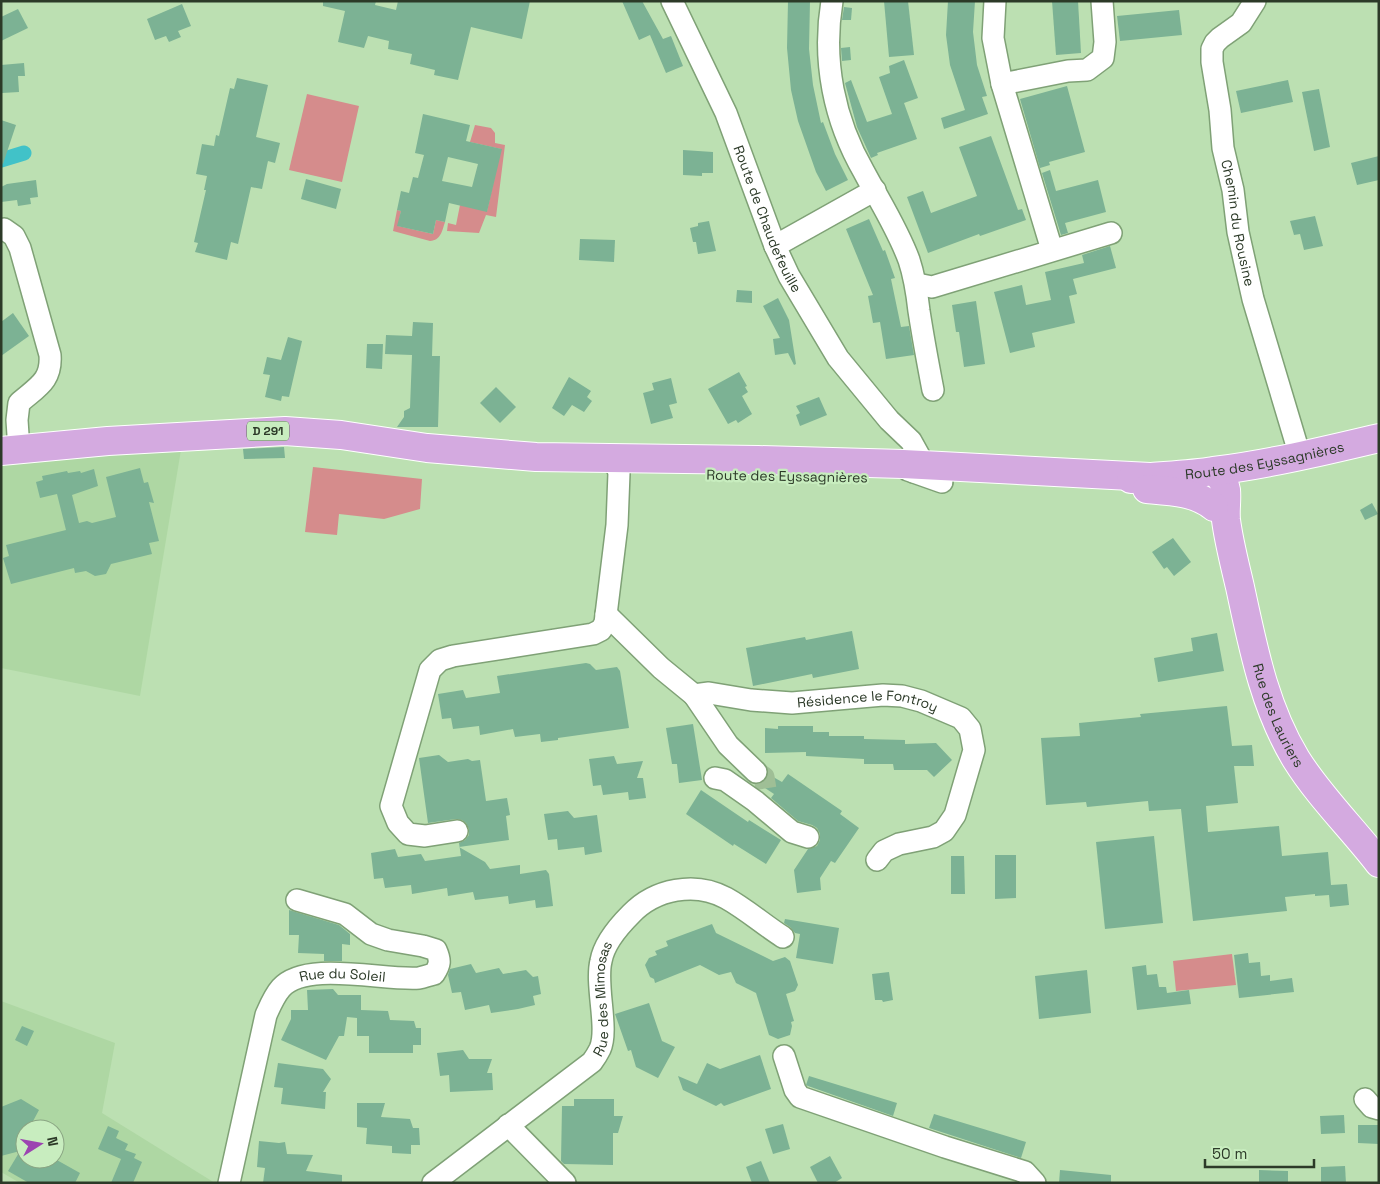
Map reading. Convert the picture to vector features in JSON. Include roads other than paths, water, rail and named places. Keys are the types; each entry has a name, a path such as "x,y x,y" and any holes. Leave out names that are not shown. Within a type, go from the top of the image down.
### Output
{"main road":[{"name":"Route des Eyssagnières","path":"7,441 67,434 108,441 284,431 341,435 427,448 472,462 502,467 571,472 613,466 730,459 1094,482 1150,477"},
{"name":"Route des Eyssagnières","path":"613,466 817,476 920,471 1150,477 1218,489 1245,467 1379,438"},
{"path":"1094,482 1181,493 1206,500 1218,489"},
{"name":"Rue des Lauriers","path":"1218,489 1260,677 1278,726 1309,778 1379,862"}],"street":[{"name":"Route de Chaudefeuille","path":"672,1 726,113 775,246 789,276 838,358 889,420 911,441 917,451 920,471"},
{"path":"832,1 828,53 835,107 851,149 896,228 917,284 919,312 933,390"},
{"path":"995,1 993,38 1002,84 1052,250"},
{"path":"1002,84 1068,71 1087,70 1103,58 1105,42 1102,1"},
{"name":"Chemin du Rousine","path":"1255,1 1241,23 1215,43 1212,49 1212,62 1220,110 1223,148 1233,190 1238,232 1253,299 1300,456"},
{"path":"775,246 875,190"},
{"path":"1,230 4,229 14,236 20,248 50,355 51,367 49,374 40,385 19,403 17,420 7,441"},
{"path":"917,284 932,287 1111,233"},
{"path":"457,831 425,836 408,834 398,823 391,806 430,670 440,660 453,656 593,634 601,630 605,623 617,525 613,466"},
{"path":"606,614 661,668 694,695 756,786 792,832 808,837"},
{"name":"Résidence le Fontroy","path":"694,695 709,693 751,700 792,703 883,695 902,696 921,701 961,718 970,729 974,750 955,815 944,831 933,837 899,844 884,851 877,860"},
{"path":"715,778 756,786"},
{"name":"Rue des Mimosas","path":"433,1183 592,1062 601,1048 603,1036 600,961 620,925 639,905 657,894 678,889 702,890 725,898 783,937"},
{"name":"Rue du Soleil","path":"229,1183 266,1015 282,987 302,975 332,973 419,978 434,974 439,966 440,960 436,950 388,940 371,934 345,914 297,900"},
{"path":"784,1056 795,1090 800,1097 945,1148 1025,1172 1035,1183"},
{"path":"508,1125 565,1183"}],"waterway":[{"path":"1,160 24,153"}],"tunnel":[{"path":"756,772 764,777 766,789"}]}
